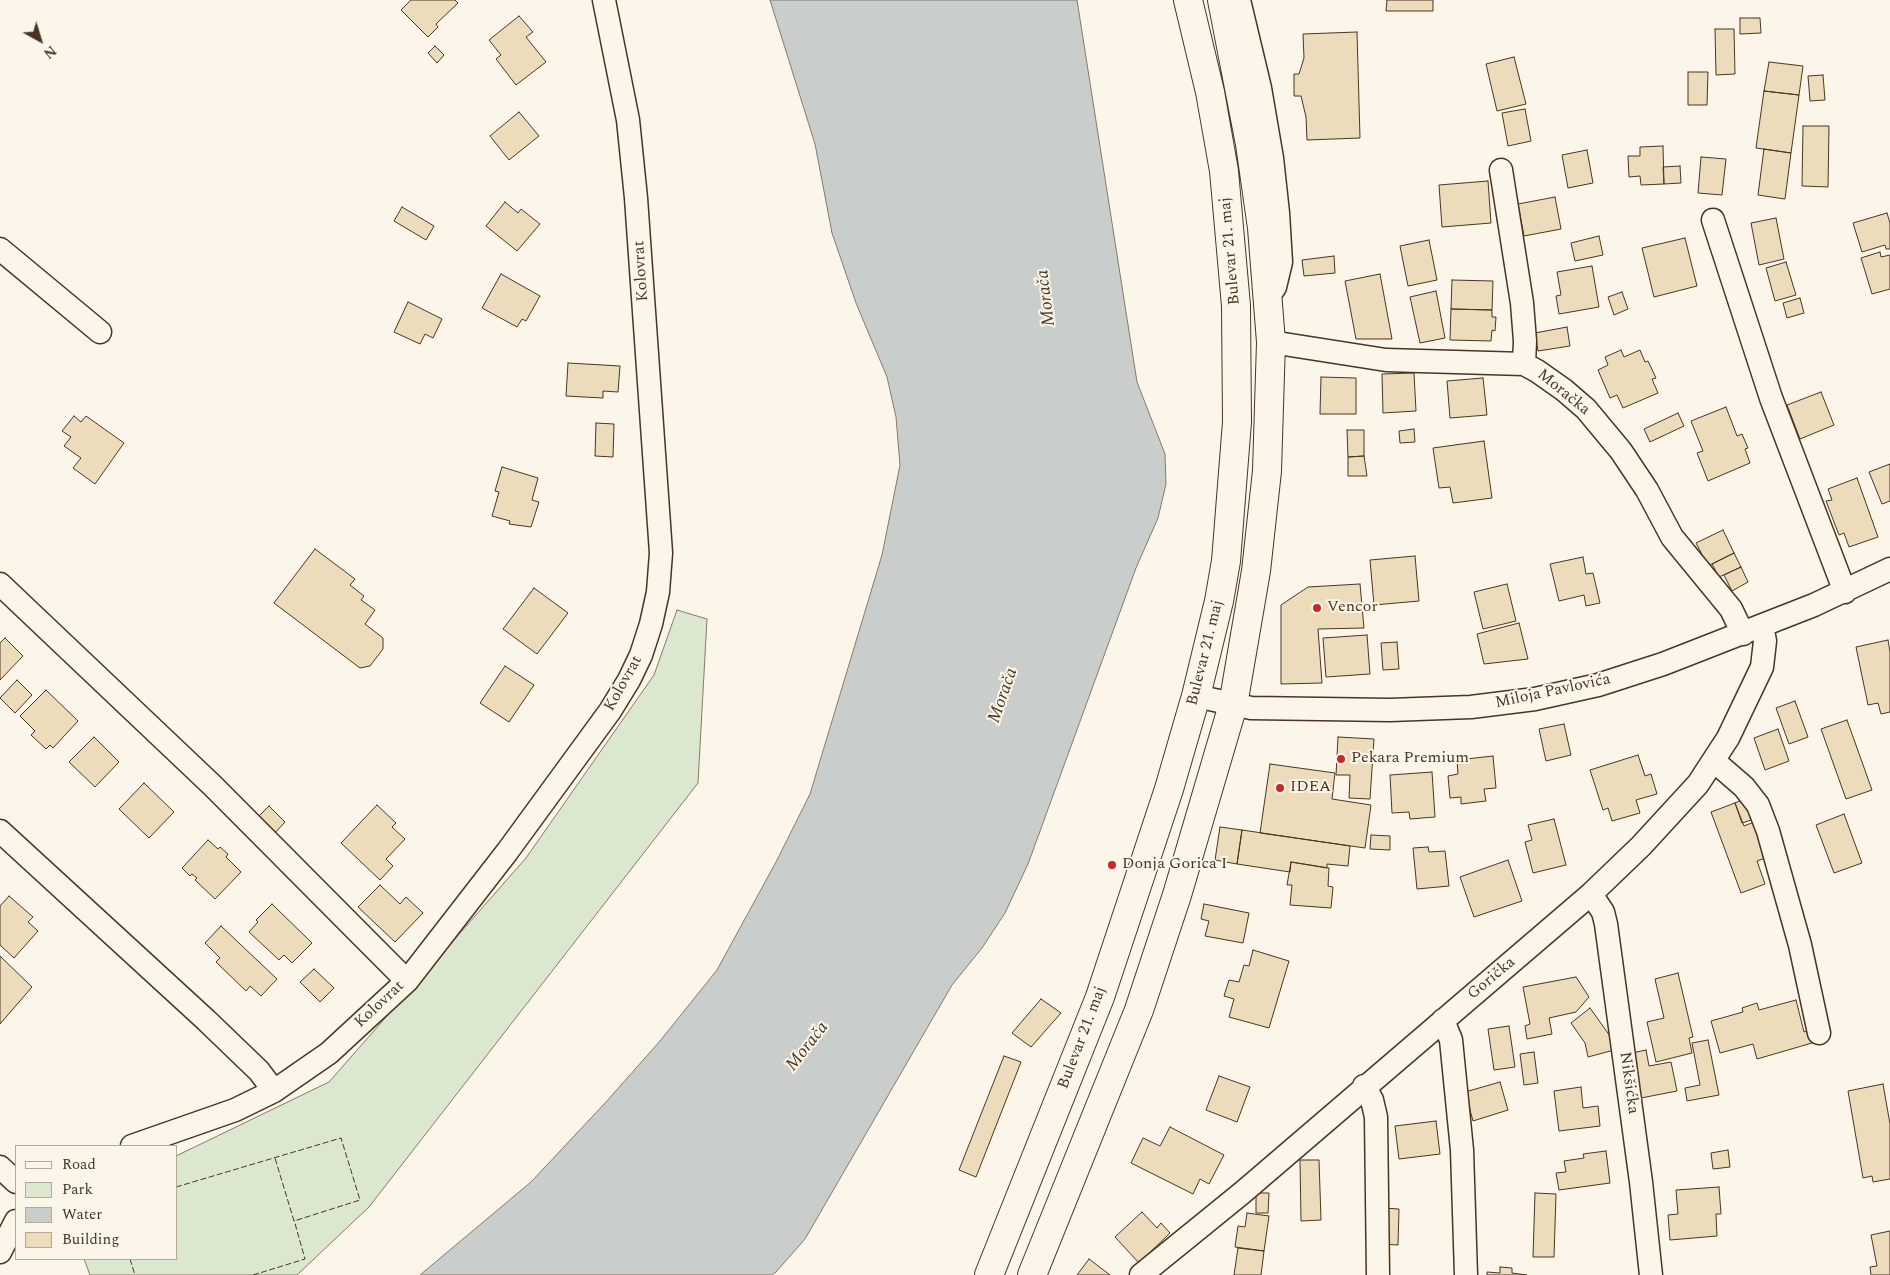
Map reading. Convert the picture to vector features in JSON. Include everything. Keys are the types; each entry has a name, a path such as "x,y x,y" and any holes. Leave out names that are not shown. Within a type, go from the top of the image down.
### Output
{"main road":[{"name":"Bulevar 21. maj","path":"989,1275 1100,997 1169,789 1196,696 1219,601 1226,561 1235,471 1238,386 1236,306 1224,171 1210,92 1188,0"},
{"name":"Bulevar 21. maj","path":"1032,1275 1139,1010 1177,895 1233,705 1255,579 1263,514 1271,342 1266,300 1262,228 1250,144 1222,0"},
{"path":"1074,1062 1113,1078"}],"street":[{"name":"Kolovrat","path":"135,1145 234,1110 274,1091 329,1053 407,981 507,852 610,712 641,655 656,599 661,553 636,198 628,120 604,0"},
{"path":"1239,0 1260,88 1272,158 1278,213 1281,262 1274,287 1266,300"},
{"path":"1501,170 1522,303 1525,341 1524,364"},
{"path":"1713,220 1771,398 1844,592"},
{"path":"0,249 100,332"},
{"name":"Moračka","path":"1271,342 1386,360 1524,364 1564,390 1602,428 1635,471 1672,537 1731,609 1753,630"},
{"name":"Miloja Pavlovića","path":"1196,696 1233,705 1278,709 1390,710 1471,707 1504,703 1598,685 1663,664 1753,630 1844,592 1890,569"},
{"path":"0,584 213,786 407,981"},
{"name":"Gorička","path":"1141,1275 1242,1193 1364,1086 1591,894 1641,846 1691,791 1714,761 1728,738 1762,667 1765,641 1753,630"},
{"path":"1714,761 1744,788 1758,805 1768,831 1800,945 1819,1033"},
{"path":"0,831 206,1020 259,1072 274,1091"},
{"name":"Nikšićka","path":"1591,894 1603,912 1606,924 1641,1182 1651,1275"},
{"path":"1443,1020 1452,1040 1462,1150 1466,1275"},
{"path":"1364,1086 1372,1100 1376,1117 1378,1275"},
{"path":"0,1168 15,1181"},
{"path":"0,1252 15,1223"}],"green space":[{"path":"677,610 707,619 698,783 369,1207 297,1275 90,1275 84,1260 178,1260 178,1155 329,1082 526,858 654,675"}],"water":[{"name":"Morača","path":"770,0 1077,0 1137,382 1165,454 1166,484 1158,518 1136,568 1028,864 1005,913 982,948 952,985 805,1239 776,1272 772,1275 420,1275 531,1182 660,1041 717,970 776,862 810,794 882,555 900,465 896,417 887,377 856,303 832,233 815,144"}],"building":[{"path":"411,0 455,0 458,3 436,24 438,27 428,37 401,10"},
{"path":"1387,0 1433,0 1433,11 1386,11"},
{"path":"519,16 533,32 526,37 546,62 516,85 496,59 501,55 489,40"},
{"path":"1740,18 1760,18 1761,33 1740,34"},
{"path":"1715,29 1734,29 1735,74 1716,75"},
{"path":"1357,32 1360,138 1307,140 1306,117 1301,96 1294,96 1294,74 1299,74 1304,58 1303,34"},
{"path":"435,46 444,55 437,63 428,53"},
{"path":"1514,57 1526,104 1497,111 1486,64"},
{"path":"1769,62 1803,66 1799,95 1764,91"},
{"path":"1688,72 1708,72 1707,105 1688,105"},
{"path":"1823,75 1825,100 1810,101 1808,76"},
{"path":"1764,91 1799,95 1791,153 1756,148"},
{"path":"1525,109 1531,141 1508,146 1502,113"},
{"path":"519,112 539,136 509,160 490,136"},
{"path":"1803,126 1829,126 1828,187 1802,186"},
{"path":"1663,146 1664,184 1641,185 1640,176 1629,177 1628,156 1640,156 1640,147"},
{"path":"1764,149 1791,153 1785,199 1758,195"},
{"path":"1587,150 1593,183 1568,188 1562,155"},
{"path":"1701,157 1726,159 1722,195 1698,193"},
{"path":"1680,166 1681,183 1664,184 1663,167"},
{"path":"1488,181 1491,223 1442,227 1439,185"},
{"path":"1555,197 1561,229 1524,236 1518,204"},
{"path":"505,202 518,213 521,209 540,224 517,251 486,226"},
{"path":"402,207 434,226 426,240 394,221"},
{"path":"1887,213 1890,223 1890,249 1886,249 1885,245 1862,252 1853,223"},
{"path":"1776,218 1784,259 1759,265 1751,223"},
{"path":"1599,236 1603,255 1575,261 1571,243"},
{"path":"1685,238 1697,286 1654,297 1642,248"},
{"path":"1429,240 1437,280 1408,286 1400,246"},
{"path":"1880,252 1881,257 1890,255 1890,289 1872,294 1861,258"},
{"path":"1334,256 1335,273 1304,276 1302,260"},
{"path":"1786,262 1796,295 1775,301 1766,268"},
{"path":"1592,266 1599,307 1559,314 1556,296 1561,295 1557,272"},
{"path":"501,274 540,296 526,321 522,319 517,327 482,308"},
{"path":"1380,274 1392,339 1356,339 1345,281"},
{"path":"1452,280 1493,281 1492,310 1451,309"},
{"path":"1436,291 1445,338 1420,343 1410,297"},
{"path":"1622,292 1628,309 1614,315 1608,297"},
{"path":"1800,298 1804,313 1787,318 1783,303"},
{"path":"408,302 442,319 433,338 425,334 420,344 394,332"},
{"path":"1451,309 1492,310 1492,317 1496,317 1495,331 1492,330 1491,341 1450,340"},
{"path":"1567,327 1570,346 1538,351 1535,333"},
{"path":"1621,350 1624,357 1640,350 1645,362 1648,361 1656,378 1652,379 1658,393 1623,408 1617,395 1610,398 1598,370 1608,365 1605,357"},
{"path":"568,363 620,366 618,392 603,391 603,398 566,396"},
{"path":"1414,373 1416,411 1383,413 1382,374"},
{"path":"1321,377 1356,378 1356,414 1320,414"},
{"path":"1483,378 1487,415 1450,418 1447,381"},
{"path":"1821,392 1834,425 1800,439 1787,405"},
{"path":"1726,407 1737,436 1742,434 1748,448 1745,449 1750,463 1708,481 1697,453 1703,451 1691,421"},
{"path":"1678,413 1684,426 1650,442 1644,429"},
{"path":"74,416 81,422 86,416 124,443 95,484 73,468 81,458 64,446 71,437 62,431"},
{"path":"596,423 614,424 613,457 595,456"},
{"path":"1414,429 1415,442 1400,443 1399,431"},
{"path":"1347,430 1364,430 1364,456 1348,457"},
{"path":"1484,441 1492,498 1453,503 1450,487 1439,488 1433,448"},
{"path":"1364,456 1367,476 1348,476 1348,457"},
{"path":"1890,464 1890,501 1882,504 1869,472"},
{"path":"502,467 538,478 532,500 539,502 531,527 509,524 510,521 492,516 499,492 495,491"},
{"path":"1857,478 1878,537 1849,547 1844,533 1839,535 1826,501 1832,500 1828,489"},
{"path":"1723,530 1734,553 1708,566 1696,543"},
{"path":"315,549 355,579 350,585 364,596 361,600 375,610 365,624 383,638 383,649 370,666 360,668 274,603"},
{"path":"1734,553 1741,567 1719,577 1712,564"},
{"path":"1415,556 1419,601 1374,605 1370,560"},
{"path":"1583,557 1586,574 1593,573 1600,603 1586,606 1584,595 1559,601 1550,564"},
{"path":"1741,567 1748,582 1732,591 1724,575"},
{"path":"1360,584 1364,628 1318,629 1322,683 1281,684 1281,605 1308,587"},
{"path":"1507,584 1516,621 1483,629 1474,592"},
{"path":"534,588 568,613 537,654 503,629"},
{"path":"1519,623 1528,659 1484,664 1477,634"},
{"path":"1367,635 1370,674 1326,677 1323,638"},
{"path":"5,638 23,656 0,680 0,643"},
{"path":"1888,640 1890,652 1890,712 1881,714 1878,703 1868,705 1856,647"},
{"path":"1397,642 1399,669 1383,670 1381,643"},
{"path":"505,666 534,685 509,722 480,703"},
{"path":"17,680 32,695 15,713 0,698"},
{"path":"46,690 78,721 53,748 50,745 46,749 31,735 35,731 20,716"},
{"path":"1795,701 1808,737 1789,744 1776,708"},
{"path":"1847,720 1872,790 1846,799 1821,729"},
{"path":"1564,724 1571,755 1546,761 1539,729"},
{"path":"1778,729 1789,761 1765,770 1754,738"},
{"path":"94,737 119,762 95,787 69,762"},
{"path":"1338,737 1374,739 1370,799 1349,798 1350,775 1336,775"},
{"path":"1638,755 1645,776 1651,774 1657,794 1636,800 1640,813 1612,821 1608,808 1603,810 1590,770"},
{"path":"1493,756 1496,788 1484,789 1486,801 1461,804 1461,797 1450,798 1448,776 1458,774 1457,760"},
{"path":"1270,764 1335,773 1332,799 1371,805 1365,848 1260,833"},
{"path":"1432,772 1435,817 1410,819 1409,812 1392,813 1390,775"},
{"path":"144,783 174,812 149,838 119,809"},
{"path":"1750,797 1757,818 1742,823 1735,803"},
{"path":"1735,803 1744,826 1754,822 1771,856 1757,861 1765,884 1741,893 1711,812"},
{"path":"377,805 396,823 392,827 405,839 386,859 393,866 380,880 341,843"},
{"path":"269,806 285,822 273,835 257,818"},
{"path":"1844,814 1862,863 1834,873 1816,825"},
{"path":"1554,819 1566,865 1533,873 1525,842 1532,840 1528,825"},
{"path":"1220,827 1242,830 1237,864 1215,860"},
{"path":"1242,830 1350,846 1348,866 1327,864 1327,868 1291,862 1290,872 1237,864"},
{"path":"1371,835 1390,836 1390,850 1370,849"},
{"path":"208,840 218,849 220,847 228,854 226,857 241,872 215,899 195,880 197,878 192,874 190,876 182,868"},
{"path":"1428,847 1429,852 1445,851 1449,886 1417,889 1413,848"},
{"path":"1508,860 1522,901 1474,917 1460,877"},
{"path":"1291,862 1329,868 1328,886 1333,887 1331,908 1290,905 1292,885 1287,885"},
{"path":"380,885 400,904 406,897 423,913 395,942 358,907"},
{"path":"9,896 33,917 28,922 38,931 14,958 0,945 0,906"},
{"path":"272,904 312,943 292,963 284,955 279,960 249,932 258,922 256,920"},
{"path":"1204,904 1249,913 1243,943 1205,936 1209,921 1201,919"},
{"path":"221,926 277,979 261,996 250,986 246,991 216,962 220,958 205,943"},
{"path":"1253,950 1289,961 1269,1028 1229,1017 1234,999 1224,996 1229,980 1239,982 1244,965 1249,966"},
{"path":"0,956 32,987 0,1024"},
{"path":"314,969 334,988 320,1002 300,982"},
{"path":"1678,973 1693,1037 1689,1038 1692,1053 1656,1062 1647,1022 1664,1018 1655,979"},
{"path":"1576,977 1589,997 1576,1012 1549,1018 1552,1034 1527,1039 1525,1026 1530,1024 1523,987"},
{"path":"1041,999 1061,1013 1031,1047 1012,1033"},
{"path":"1796,1000 1804,1032 1809,1030 1812,1043 1757,1059 1753,1044 1720,1053 1711,1021 1743,1012 1742,1008 1757,1003 1759,1010"},
{"path":"1590,1008 1610,1036 1614,1050 1588,1057 1585,1043 1571,1023"},
{"path":"1509,1026 1515,1067 1494,1070 1488,1029"},
{"path":"1708,1040 1719,1095 1687,1101 1685,1088 1700,1085 1692,1043"},
{"path":"1646,1050 1649,1066 1671,1062 1677,1091 1641,1098 1632,1053"},
{"path":"1534,1052 1538,1083 1524,1085 1520,1054"},
{"path":"1004,1056 1021,1062 976,1177 959,1170"},
{"path":"1219,1076 1250,1087 1237,1122 1206,1110"},
{"path":"1500,1082 1508,1110 1473,1121 1465,1092"},
{"path":"1883,1084 1890,1124 1890,1179 1873,1182 1872,1176 1863,1178 1848,1091"},
{"path":"1581,1087 1583,1108 1598,1106 1600,1126 1559,1131 1554,1091"},
{"path":"1436,1121 1440,1154 1399,1159 1395,1126"},
{"path":"1170,1127 1224,1155 1209,1184 1200,1179 1193,1194 1131,1163 1143,1138 1160,1146"},
{"path":"1728,1150 1730,1167 1713,1169 1711,1153"},
{"path":"1606,1151 1610,1183 1559,1190 1556,1173 1566,1172 1564,1161 1584,1158 1583,1154"},
{"path":"1300,1160 1319,1160 1321,1220 1301,1221"},
{"path":"1719,1187 1721,1214 1716,1214 1717,1236 1670,1240 1668,1215 1678,1214 1676,1190"},
{"path":"1256,1193 1269,1193 1268,1213 1256,1213"},
{"path":"1535,1193 1556,1194 1554,1257 1533,1257"},
{"path":"1383,1208 1399,1209 1398,1245 1382,1244"},
{"path":"1142,1212 1157,1228 1161,1223 1170,1233 1139,1263 1115,1237"},
{"path":"1247,1213 1269,1216 1264,1251 1235,1247 1238,1226 1245,1227"},
{"path":"1890,1231 1890,1275 1871,1275 1870,1267 1877,1266 1871,1235"},
{"path":"1238,1248 1264,1251 1261,1275 1234,1275"},
{"path":"1089,1259 1110,1275 1077,1275"},
{"path":"1500,1267 1512,1268 1512,1273 1527,1275 1487,1275 1487,1272 1500,1273"}],"fence":[{"path":"178,1186 341,1138 360,1200 294,1221 275,1158"},
{"path":"253,1275 305,1259 294,1220"},
{"path":"130,1260 135,1275"}],"place":[{"name":"Vencor","path":"1317,608"},
{"name":"Pekara Premium","path":"1341,759"},
{"name":"IDEA","path":"1280,788"},
{"name":"Donja Gorica I","path":"1112,865"}]}
